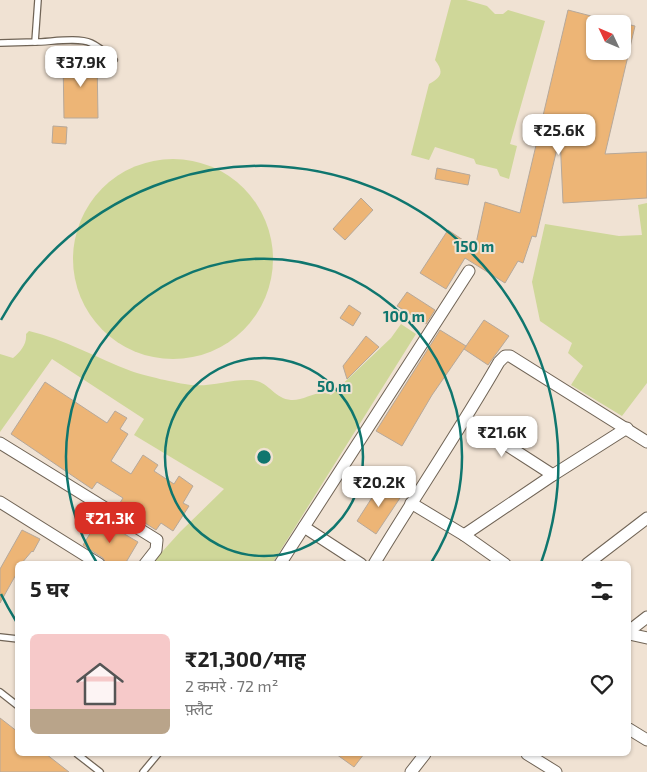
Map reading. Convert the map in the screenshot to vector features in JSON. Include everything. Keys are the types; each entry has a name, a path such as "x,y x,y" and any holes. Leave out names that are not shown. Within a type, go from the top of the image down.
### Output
{"street":[{"path":"282,561 469,271"},
{"path":"376,561 505,356 508,356 627,428 647,442"},
{"path":"466,419 553,475"},
{"path":"464,535 627,428"},
{"path":"0,443 157,540 156,550 147,561"},
{"path":"0,502 94,561"},
{"path":"411,503 464,535 501,561"},
{"path":"591,561 647,518"},
{"path":"304,527 355,561"},
{"path":"631,630 647,617"},
{"path":"631,633 647,638"},
{"path":"631,730 647,740"},
{"path":"411,772 423,756"},
{"path":"530,756 556,772"}],"lane":[{"path":"35,42 38,0"},
{"path":"0,43 76,40 89,42 114,60"},
{"path":"0,637 15,639"},
{"path":"0,692 15,704"},
{"path":"80,756 100,772"},
{"path":"143,772 156,756"}],"green space":[{"path":"451,0 466,0 487,6 495,14 503,14 508,10 545,21 510,144 517,146 509,179 500,176 497,169 476,164 474,159 435,147 429,160 411,155 429,84 437,79 440,74 440,68 435,60"},
{"path":"163,159 183,159 211,166 229,176 244,188 256,203 266,221 273,249 273,269 266,297 256,315 244,330 229,342 211,352 183,359 163,359 135,352 117,342 96,323 80,297 77,288 73,269 73,249 80,221 90,203 109,182 135,166 144,163"},
{"path":"647,203 647,383 622,416 571,385 583,366 568,353 572,343 540,321 532,282 545,224 619,236 642,235 638,205"},
{"path":"401,324 416,334 274,561 154,561 224,489 134,435 144,419 52,359 0,432 0,354 13,358 23,347 26,341 26,334 29,331 42,334 144,375 191,385 257,381 280,397 291,400 322,393 331,395 391,338"}],"building":[{"path":"568,10 587,15 586,60 627,60 605,154 647,152 647,198 563,203 560,136 536,237 532,236 523,263 518,261 505,283 465,258 446,289 420,273 448,230 475,248 485,202 520,213"},
{"path":"631,25 635,26 631,43"},
{"path":"97,58 98,118 64,118 63,59"},
{"path":"53,126 67,127 66,144 52,143"},
{"path":"437,168 470,175 468,185 435,179"},
{"path":"361,198 373,210 345,240 333,229"},
{"path":"407,292 435,310 426,324 397,306"},
{"path":"349,305 361,313 353,326 340,318"},
{"path":"484,320 509,336 488,365 464,349"},
{"path":"440,330 466,346 432,395 402,446 376,431"},
{"path":"366,336 379,347 347,379 343,366"},
{"path":"45,382 107,423 115,411 127,418 120,429 128,434 111,461 131,474 143,455 158,465 154,471 174,484 179,476 193,486 183,503 189,506 173,531 161,523 156,530 118,506 123,498 97,482 92,489 11,434"},
{"path":"382,482 402,495 376,534 357,521"},
{"path":"99,519 138,542 127,561 104,561 103,558 83,545"},
{"path":"22,530 40,539 33,552 24,561 15,561 15,576 0,603 0,569"},
{"path":"0,718 15,730 15,756 49,756 69,772 0,772"},
{"path":"339,756 362,756 354,767"}]}
